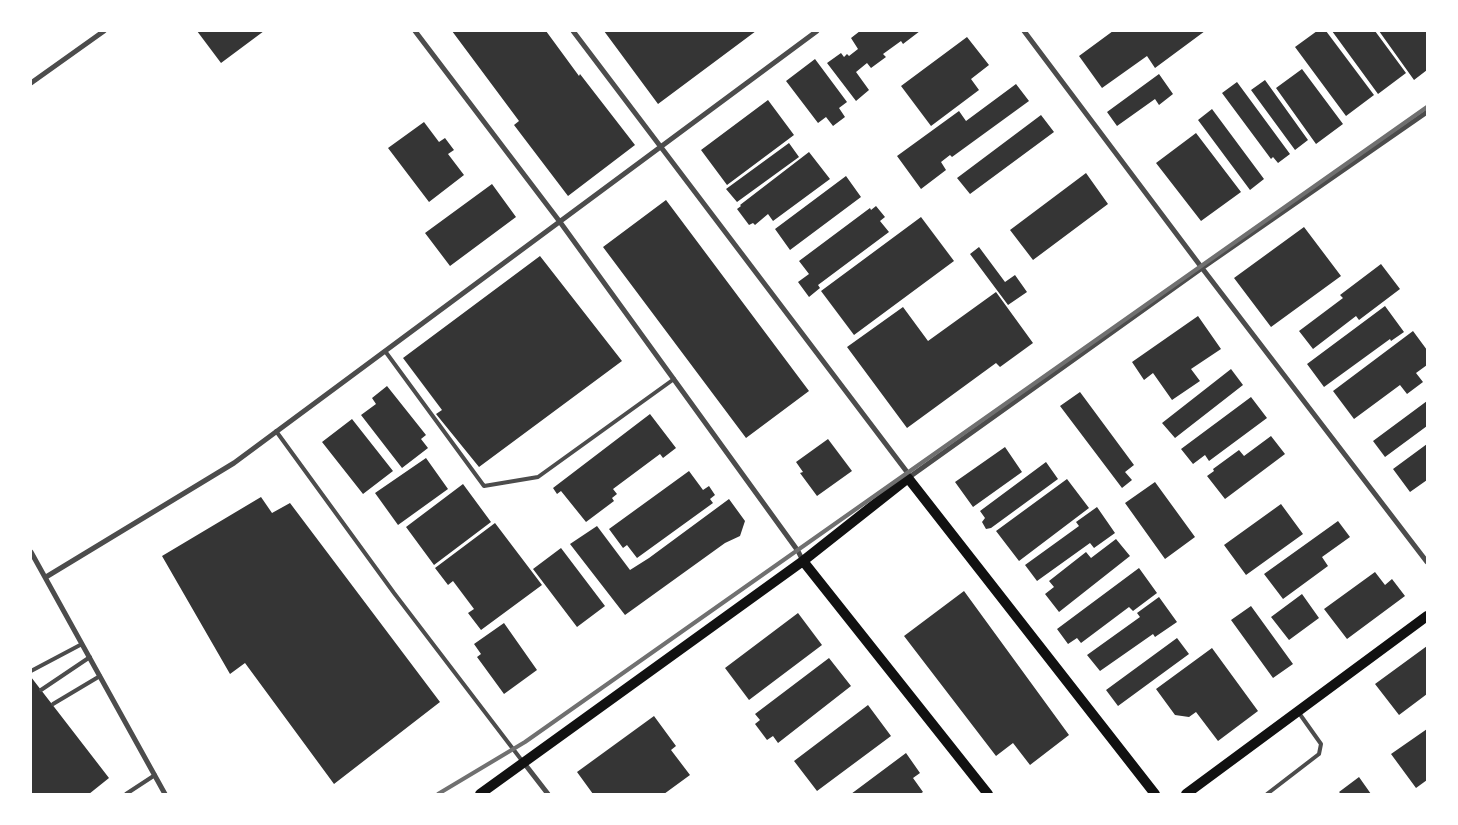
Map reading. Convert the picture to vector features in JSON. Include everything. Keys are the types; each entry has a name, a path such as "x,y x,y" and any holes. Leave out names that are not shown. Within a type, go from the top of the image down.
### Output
{"main road":[{"path":"480,794 803,561 908,478 1155,794"},
{"path":"803,561 988,794"},
{"path":"1186,794 1427,616"}],"street":[{"path":"31,83 104,31"},
{"path":"415,31 560,222 798,551 803,561"},
{"path":"573,31 907,472 908,478 1202,268 1427,112"},
{"path":"46,577 234,463 817,31"},
{"path":"1024,31 1427,562"},
{"path":"31,552 165,794"},
{"path":"524,763 548,794"}],"lane":[{"path":"385,351 484,486 538,477 674,379"},
{"path":"276,431 394,593 524,763"},
{"path":"31,671 82,644"},
{"path":"41,690 90,657"},
{"path":"53,704 100,676"},
{"path":"1267,794 1320,754 1321,744 1298,711"},
{"path":"126,794 155,775"}],"building":[{"path":"197,31 264,31 221,63"},
{"path":"452,31 546,31 579,76 580,74 635,145 568,196 514,125 519,121"},
{"path":"604,31 756,31 658,104"},
{"path":"860,31 920,31 903,44 901,41 883,54 886,57 871,68 867,63 856,72 869,90 856,101 827,63 841,53 844,57 847,54 849,56 858,49 851,38"},
{"path":"1113,31 1205,31 1155,68 1147,56 1102,88 1079,56"},
{"path":"1317,31 1326,31 1374,95 1346,116 1295,47"},
{"path":"1332,31 1375,31 1406,73 1378,94"},
{"path":"1379,31 1427,31 1427,70 1414,80"},
{"path":"967,37 989,65 971,79 979,90 931,126 901,86"},
{"path":"815,59 847,102 839,108 845,117 833,126 826,117 818,123 786,81"},
{"path":"1302,69 1343,124 1316,144 1276,88"},
{"path":"1159,74 1173,94 1159,105 1155,99 1117,126 1107,112"},
{"path":"1265,80 1308,140 1295,150 1251,90"},
{"path":"1237,82 1290,154 1278,163 1273,157 1271,159 1222,93"},
{"path":"1016,84 1029,101 952,157 950,155 941,162 946,170 921,189 897,156 959,111 966,121"},
{"path":"768,100 794,135 727,185 701,150"},
{"path":"1212,109 1264,179 1250,190 1198,120"},
{"path":"1041,115 1054,132 970,194 957,178"},
{"path":"424,122 439,142 445,138 454,150 448,154 464,175 429,202 388,148"},
{"path":"1196,133 1241,192 1201,221 1156,163"},
{"path":"789,143 799,157 737,202 726,189"},
{"path":"809,152 830,179 773,221 768,214 755,225 753,223 749,225 737,209 740,205"},
{"path":"1086,173 1108,204 1033,260 1010,230"},
{"path":"846,176 861,197 790,250 775,229"},
{"path":"492,184 516,217 450,266 425,233"},
{"path":"666,200 809,391 746,438 603,247"},
{"path":"876,206 885,217 880,221 889,232 818,285 820,288 809,297 798,282 809,274 799,261 870,208 871,210"},
{"path":"921,217 954,261 854,335 821,291"},
{"path":"1304,227 1341,276 1271,327 1234,278"},
{"path":"979,247 1005,282 1015,275 1027,292 1008,305 970,254"},
{"path":"540,256 622,361 479,467 436,414 442,410 403,358"},
{"path":"1381,264 1400,289 1359,320 1356,316 1313,349 1299,331 1343,298 1340,295"},
{"path":"996,292 1033,343 1000,367 996,363 907,428 847,347 903,307 928,341"},
{"path":"1385,306 1404,332 1391,341 1390,339 1324,387 1307,364"},
{"path":"1198,316 1221,349 1191,369 1200,381 1172,400 1153,373 1144,380 1132,362"},
{"path":"1413,331 1427,350 1427,365 1416,373 1423,382 1407,394 1400,385 1354,419 1333,391"},
{"path":"1231,369 1243,385 1175,438 1162,423"},
{"path":"387,386 426,435 421,439 428,448 402,468 361,415 376,404 372,398"},
{"path":"1080,392 1134,465 1125,472 1132,480 1122,488 1060,406"},
{"path":"1251,397 1267,418 1209,461 1205,455 1193,464 1181,449"},
{"path":"1427,401 1427,426 1385,457 1373,441"},
{"path":"650,414 676,448 663,458 660,454 613,489 617,494 612,498 614,501 586,522 561,491 557,494 553,488"},
{"path":"352,419 393,471 363,494 322,442"},
{"path":"1271,436 1285,454 1225,499 1207,476 1214,471 1213,469 1239,450 1244,456"},
{"path":"828,439 852,471 817,496 800,473 803,472 796,462"},
{"path":"1427,444 1427,480 1410,492 1393,469"},
{"path":"1005,447 1022,472 973,507 955,482"},
{"path":"426,458 448,489 398,525 375,493"},
{"path":"1046,462 1058,479 991,528 986,529 982,522 985,518 980,511"},
{"path":"689,471 703,490 709,486 715,495 710,499 713,503 637,558 627,545 623,548 609,529"},
{"path":"1067,479 1089,508 1019,561 996,531"},
{"path":"1155,482 1195,537 1165,559 1125,503"},
{"path":"463,484 491,522 434,565 406,527"},
{"path":"261,497 272,513 290,503 440,702 334,784 245,663 230,674 162,556"},
{"path":"729,499 745,521 740,536 725,543 625,615 570,544 597,526 630,570"},
{"path":"1281,504 1303,534 1246,575 1224,545"},
{"path":"1097,507 1115,533 1094,548 1090,543 1037,581 1025,565 1079,526 1076,522"},
{"path":"1338,521 1350,537 1322,557 1328,566 1283,599 1264,574"},
{"path":"495,523 542,585 481,630 468,613 474,609 453,581 448,585 435,568"},
{"path":"1116,539 1130,556 1059,612 1045,594 1054,587 1049,581 1086,552 1091,558"},
{"path":"561,548 605,606 577,627 533,569"},
{"path":"1139,568 1157,593 1133,611 1129,607 1081,643 1077,638 1068,644 1057,629"},
{"path":"1375,572 1385,585 1392,579 1405,596 1347,639 1324,609"},
{"path":"964,591 1069,735 1030,765 1013,743 996,756 904,636"},
{"path":"1302,594 1319,618 1289,640 1271,617"},
{"path":"1159,597 1177,622 1155,637 1153,634 1100,671 1087,655 1140,617 1137,613"},
{"path":"1251,606 1293,664 1273,678 1231,620"},
{"path":"798,613 822,645 749,700 725,668"},
{"path":"504,623 537,670 504,694 477,657 481,654 474,644"},
{"path":"1177,638 1189,654 1118,706 1106,690"},
{"path":"1427,646 1427,694 1399,715 1375,684"},
{"path":"1212,648 1258,711 1218,741 1196,712 1189,717 1175,715 1156,689"},
{"path":"829,658 851,686 778,743 773,736 767,740 755,724 760,720 755,714"},
{"path":"31,677 109,778 89,794 31,794"},
{"path":"868,705 891,736 817,791 794,761"},
{"path":"654,716 676,746 671,750 690,775 664,794 593,794 577,772"},
{"path":"1427,729 1427,780 1416,788 1391,754"},
{"path":"906,753 920,773 913,778 923,792 920,794 851,794"},
{"path":"1359,777 1371,794 1341,794 1339,792"}],"railway":[{"path":"438,794 525,742 1427,107"}]}
